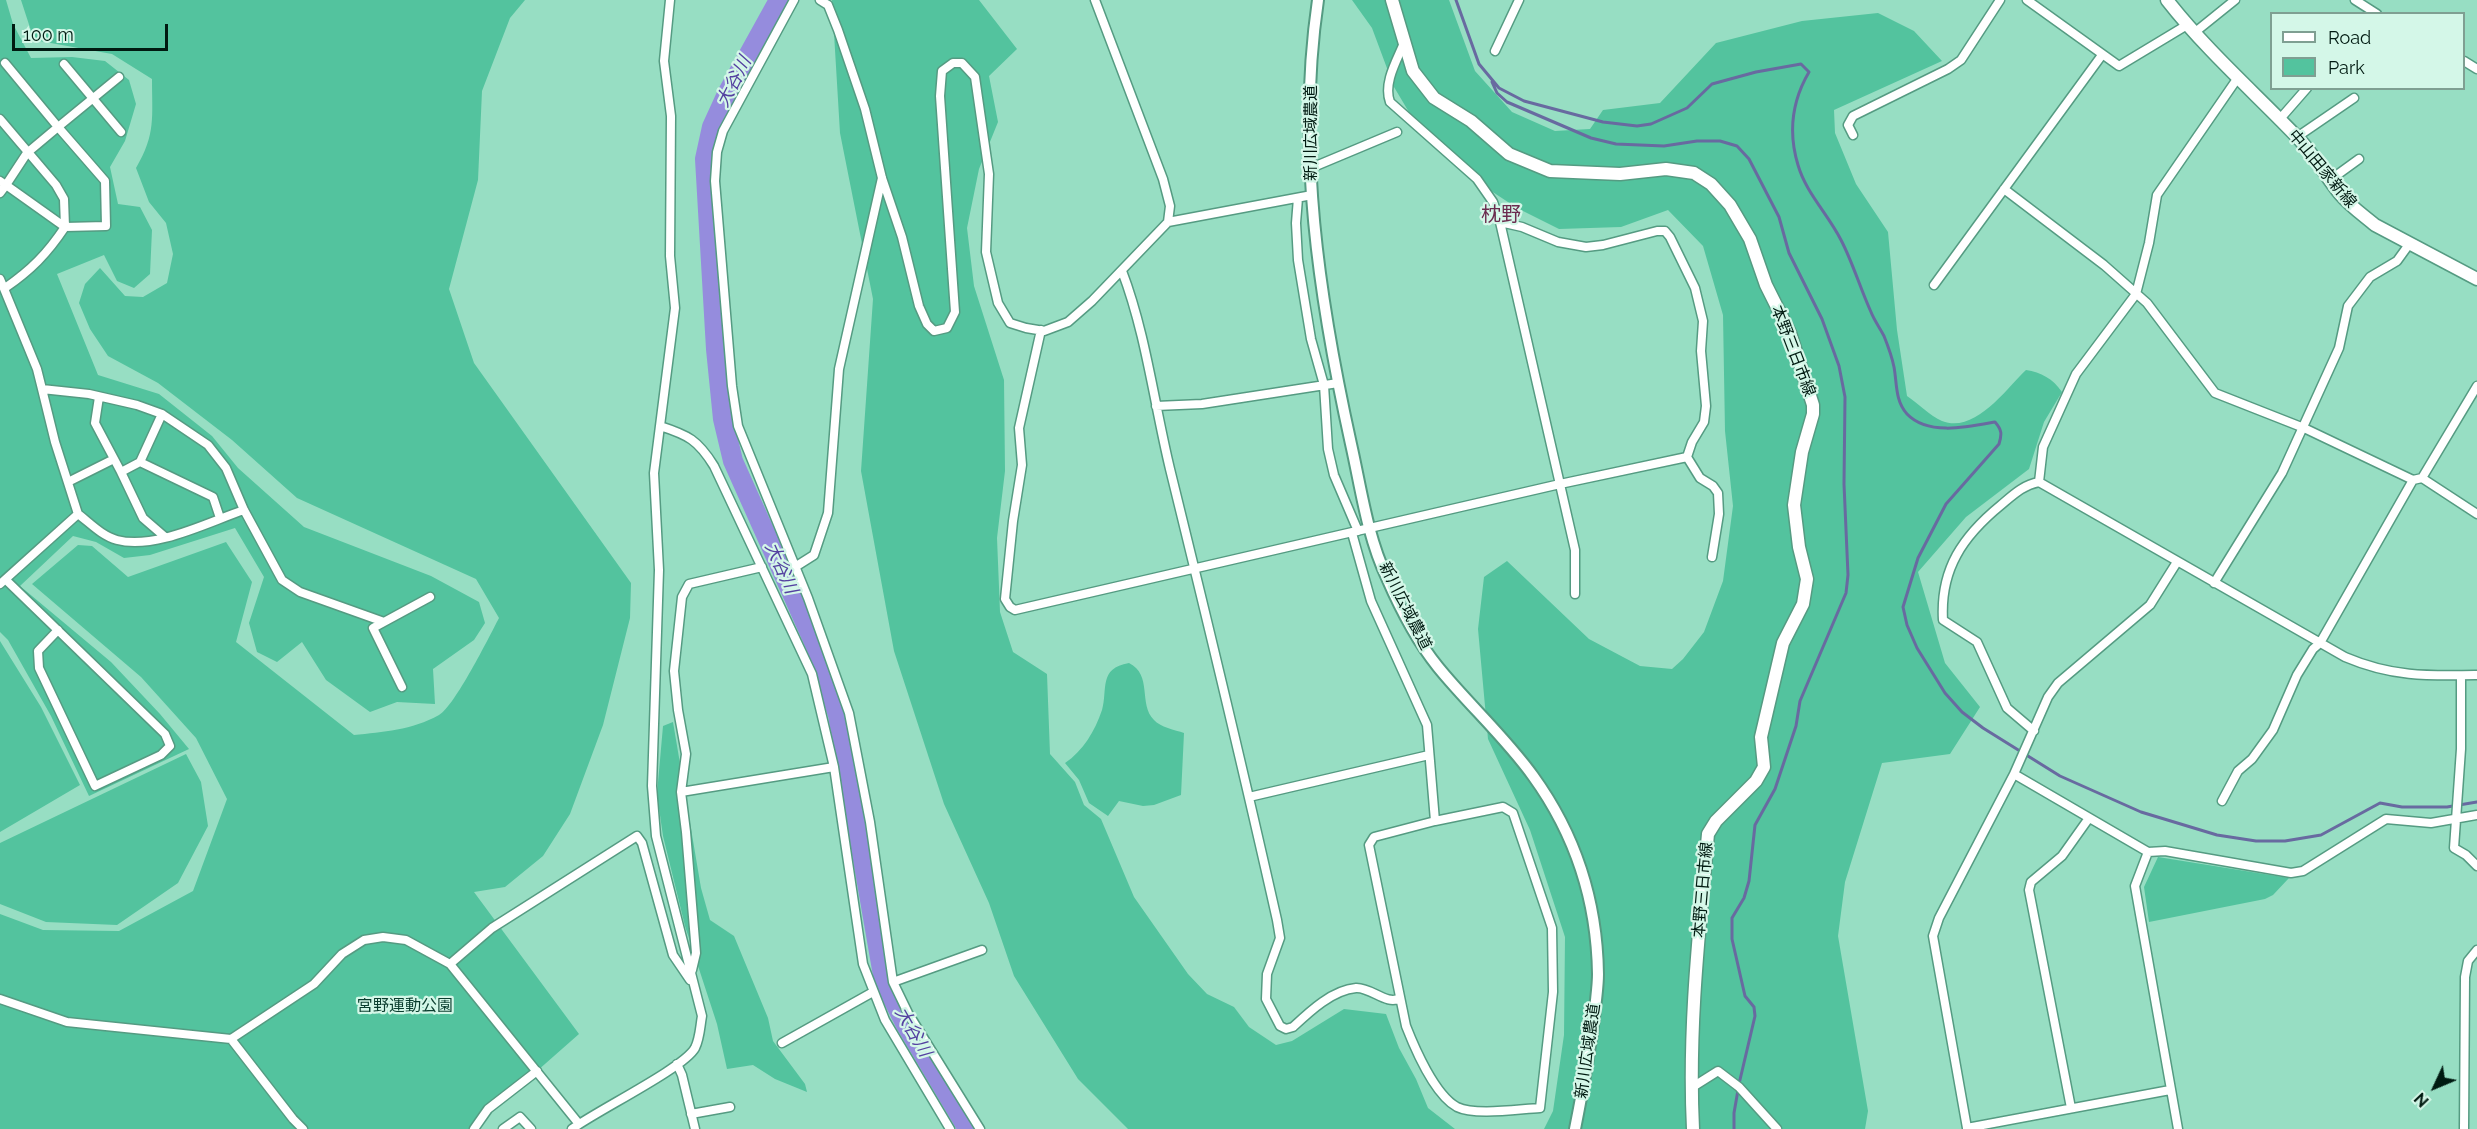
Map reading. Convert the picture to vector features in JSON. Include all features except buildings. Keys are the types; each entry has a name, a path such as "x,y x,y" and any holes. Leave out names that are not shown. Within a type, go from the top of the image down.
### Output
{"main road":[{"name":"本野三日市線","path":"1392,0 1413,71 1434,98 1471,121 1509,154 1550,171 1620,174 1666,169 1694,173 1711,184 1730,205 1750,239 1766,285 1790,333 1813,405 1813,414 1802,452 1794,505 1799,547 1807,579 1803,604 1783,643 1773,685 1761,738 1764,768 1756,781 1716,821 1708,834 1693,998 1691,1088 1693,1129"},
{"name":"中山田家新線","path":"2167,0 2190,29 2237,79 2297,136 2342,196 2360,213 2375,225 2477,279"}],"street":[{"path":"0,999 67,1022 231,1039 314,984 342,954 364,940 383,938 406,940 450,964 537,1071 575,1127 677,1064 694,1050 699,1039 702,1016 656,836 652,786 659,570 654,472 675,308 670,255 671,116 664,61 670,0"},
{"path":"794,0 723,132 717,152 715,181 732,386 738,426 825,642 849,713 870,822 893,982 908,1013 980,1129"},
{"path":"820,0 828,5 838,30 865,109 882,178 902,237 923,315 927,324 934,331 947,328 955,312 940,96 942,71 953,63 962,63 975,77 989,174 986,252 998,303 1010,323 1041,330 1068,322 1092,302 1168,222 1170,206 1163,179 1095,0"},
{"name":"新川広域農道","path":"1318,0 1309,108 1312,195 1323,296 1338,383 1370,529 1385,575 1408,620 1436,664 1533,776 1560,819 1579,858 1593,916 1598,975 1590,1056 1575,1129"},
{"path":"1495,51 1519,0"},
{"path":"1852,135 1848,125 1852,116 1948,69 1961,60 2000,0"},
{"path":"2027,0 2119,66 2190,29 2235,0"},
{"path":"2355,0 2364,10"},
{"path":"1404,43 1389,81 1390,102 1478,179 1493,202 1500,222 1575,550 1575,594"},
{"path":"1934,285 2102,56"},
{"path":"3,183 65,227 106,226 105,181 5,63"},
{"path":"64,64 121,132"},
{"path":"0,193 3,183 27,153 119,77"},
{"path":"2039,482 2043,447 2076,374 2136,294 2149,243 2157,195 2237,79"},
{"path":"2279,120 2305,90"},
{"path":"2297,136 2354,98"},
{"path":"0,120 56,185 64,199 65,227 51,248 32,269 5,288"},
{"path":"1311,168 1398,132"},
{"path":"2330,180 2359,159"},
{"path":"795,567 814,555 828,513 839,369 882,178"},
{"path":"2004,189 2104,265 2147,303 2215,393 2304,428 2418,479 2477,514"},
{"path":"1168,222 1312,195"},
{"path":"1298,198 1297,241 1303,296 1324,385 1328,449 1334,475 1355,532 1371,601 1427,725 1435,821"},
{"path":"1500,222 1522,227 1558,242 1587,247 1657,231 1665,231 1670,237 1695,288 1703,321 1701,351 1706,405 1704,422 1692,442 1688,458 1700,478 1713,486 1718,493 1719,514 1712,557"},
{"path":"2214,584 2282,473 2304,428 2339,348 2348,306 2370,277 2397,261 2410,243"},
{"path":"1122,271 1142,338 1280,938 1267,974 1266,999 1280,1026 1286,1029 1293,1028 1328,999 1356,988 1365,989 1389,1000 1396,1001 1400,998"},
{"path":"0,279 42,389 55,442 78,514 117,540 141,542 165,537 244,510"},
{"path":"1041,330 1019,428 1022,465 1013,521 1005,599 1015,610 1560,484 1688,458"},
{"path":"1156,406 1202,404 1338,383"},
{"path":"2222,801 2238,771 2252,759 2273,730 2297,675 2313,649 2320,643 2418,479 2477,386"},
{"path":"42,389 99,397 162,414 208,445 226,468 244,510 282,580 300,592 384,622"},
{"path":"99,397 95,423 143,518 165,537"},
{"path":"121,472 140,462 162,414"},
{"path":"660,426 688,435 704,450 714,466 812,674 834,767 863,964 885,1020 951,1129"},
{"path":"68,482 114,459"},
{"path":"140,462 213,497 220,518"},
{"path":"2034,731 2007,708 1977,642 1943,620 1942,608 1948,574 1954,557 1978,524 2026,484 2039,482 2214,584 2320,643 2372,668 2413,676 2477,675"},
{"path":"58,630 38,651 39,668 95,786 161,755 170,746 165,734 58,630 3,582 78,514"},
{"path":"2170,1090 1967,1128 1933,936 1939,918 2014,774 2048,697 2058,683 2150,605 2177,562"},
{"path":"691,973 696,953 681,792 686,754 674,671 682,597 689,584 762,567"},
{"path":"402,687 373,628 430,597"},
{"path":"2461,676 2461,749 2454,848 2466,855 2477,866"},
{"path":"1249,797 1430,755"},
{"path":"681,792 834,767"},
{"path":"2014,774 2148,852 2165,851 2291,873 2303,871 2386,819 2431,823 2477,815"},
{"path":"1503,807 1513,813 1552,928 1553,992 1540,1108 1481,1110 1458,1107 1443,1096 1414,1045 1406,1026 1400,998 1369,845 1374,837 1503,807"},
{"path":"2071,1108 2029,890 2031,882 2049,869 2062,855 2089,818"},
{"path":"450,964 492,928 637,836 642,843 673,955 694,985"},
{"path":"2148,852 2135,886 2178,1129"},
{"path":"893,982 982,950"},
{"path":"2463,1129 2465,977 2468,961 2477,950"},
{"path":"782,1043 873,992"},
{"path":"231,1039 303,1129"},
{"path":"677,1064 682,1075 695,1129"},
{"path":"474,1129 488,1109 537,1071"},
{"path":"1691,1088 1719,1071 1739,1087 1777,1129"},
{"path":"691,1114 730,1107"},
{"path":"503,1129 520,1117 531,1129"}],"green space":[{"path":"0,0 6,0 13,24 31,58 72,57 105,61 129,80 136,104 125,141 110,167 118,204 140,207 152,230 150,274 134,288 117,281 104,255 57,274 98,375 159,394 212,436 238,468 304,527 431,576 479,602 485,623 474,640 433,669 435,704 397,702 370,712 326,680 302,642 277,662 257,652 249,623 264,577 235,528 150,555 124,558 96,542 73,536 20,586 111,662 189,749 89,796 51,716 8,640 0,632"},
{"name":"宮野運動公園","path":"21,0 525,0 510,18 482,91 478,180 449,289 474,363 631,583 630,618 603,725 570,814 543,856 505,887 474,892 579,1034 537,1071 488,1109 474,1129 0,1129 0,914 43,930 119,931 193,891 227,799 196,738 141,677 32,584 78,545 92,546 128,577 226,542 252,582 236,642 354,735 408,727 439,715 454,699 499,618 476,579 297,498 232,440 158,383 108,356 90,329 79,303 85,284 100,268 125,296 143,297 167,283 173,254 166,223 149,202 136,168 147,145 152,125 152,79 112,54 34,40"},
{"path":"832,0 979,0 1017,49 989,76 998,122 979,169 967,228 974,286 1004,380 1005,471 997,538 1000,612 1013,652 1047,674 1050,754 1075,782 1084,805 1101,819 1134,897 1188,974 1207,994 1234,1007 1249,1027 1276,1045 1292,1041 1344,1009 1386,1014 1399,1048 1416,1079 1428,1108 1455,1129 1128,1129 1078,1079 1014,976 989,903 944,804 894,651 861,471 873,299 840,133"},
{"path":"1352,0 1449,0 1475,71 1512,112 1555,131 1590,129 1603,110 1660,103 1716,43 1802,21 1878,13 1914,31 1942,61 1834,110 1835,133 1856,184 1888,232 1897,330 1907,396 1938,419 1954,423 1978,416 1989,408 2026,370 2046,377 2062,392 2044,422 2029,469 1966,517 1918,572 1945,663 1980,707 1950,754 1882,763 1845,882 1838,936 1868,1111 1865,1129 1544,1129 1553,1111 1564,1035 1565,937 1530,830 1488,739 1478,629 1484,577 1507,561 1589,639 1640,666 1672,669 1683,659 1704,632 1723,581 1733,506 1725,431 1723,315 1703,246 1668,210 1621,227 1559,229 1517,208 1476,181 1416,124 1394,87 1372,28"},
{"path":"0,641 41,707 80,785 0,832"},
{"path":"1129,663 1141,675 1149,713 1154,720 1184,733 1181,795 1154,805 1143,806 1119,801 1108,816 1089,803 1079,780 1065,763 1088,740 1096,725 1104,702 1108,675 1119,666"},
{"path":"673,722 701,888 710,920 734,936 768,1018 773,1041 805,1084 807,1092 775,1079 753,1065 727,1069 717,1024 685,926 663,836 657,794 663,726"},
{"path":"186,754 201,782 208,826 178,883 117,925 46,922 0,904 0,843"},
{"path":"2158,857 2289,878 2273,895 2265,899 2149,922 2144,887"}],"waterway":[{"name":"大谷川","path":"779,0 728,92 712,127 705,159 716,349 723,419 733,461 817,649 838,715 884,981 906,1025 968,1129"},
{"path":"1456,0 1479,64 1499,88 1524,101 1603,122 1637,126 1651,124 1687,108 1712,84 1756,72 1801,64 1809,72 1795,105 1793,117 1793,141 1798,165 1806,185 1836,230 1872,315 1884,336 1894,367 1898,398 1903,409 1916,421 1937,428 1995,422 2001,432 1999,444 1946,504 1918,558 1903,607 1907,625 1917,648 1945,693 1962,712 1983,728 2060,776 2141,812 2217,835 2256,841 2285,841 2321,835 2380,803 2402,807 2447,807 2477,802"},
{"path":"1492,82 1497,93 1507,102 1591,138 1616,144 1664,146 1697,141 1720,141 1737,146 1749,159 1779,217 1789,253 1822,319 1839,366 1845,397 1844,484 1848,575 1846,593 1800,701 1796,726 1775,789 1755,825 1749,881 1744,898 1732,918 1732,939 1745,996 1754,1007 1755,1016 1739,1084"},
{"path":"1734,1129 1738,1090"}],"district":[{"name":"枕野","path":"1501,215"}]}
